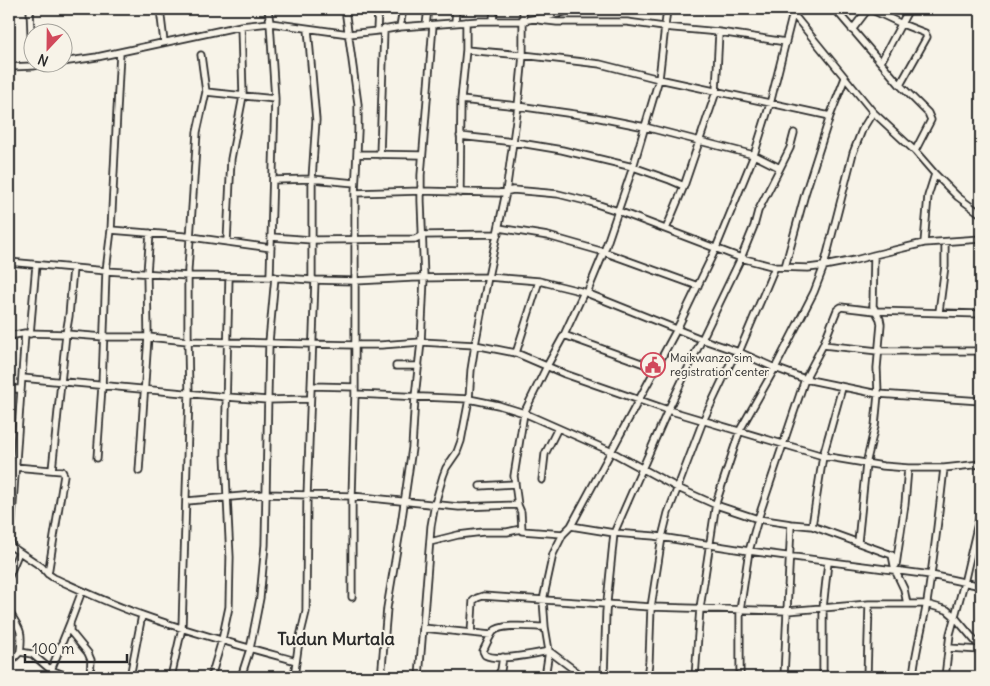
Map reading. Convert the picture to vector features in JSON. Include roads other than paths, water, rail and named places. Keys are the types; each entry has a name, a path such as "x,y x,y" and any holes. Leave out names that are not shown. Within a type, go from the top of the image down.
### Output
{"street":[{"path":"30,9 31,22"},
{"path":"160,9 164,42"},
{"path":"242,677 250,649 260,598 265,545 275,98 268,9"},
{"path":"345,9 358,104 355,183 355,391 352,597"},
{"path":"377,31 378,9"},
{"path":"400,27 403,9"},
{"path":"426,25 428,9"},
{"path":"455,23 456,9"},
{"path":"493,21 494,9"},
{"path":"419,677 431,526 443,476 461,441 469,399 471,370 514,142 522,55 522,9"},
{"path":"548,9 549,16"},
{"path":"72,60 241,26 270,23 348,34 400,27 466,22 522,21 576,9"},
{"path":"521,529 521,512 518,505 514,476 524,413 586,292 604,252 633,167 659,79 666,9"},
{"path":"835,9 900,85 928,113 931,120 915,151"},
{"path":"852,30 869,9 925,32 927,37 900,85"},
{"path":"881,62 909,9"},
{"path":"545,677 549,651 543,600 553,554 563,534 571,526 677,329 716,248 754,155 786,42 791,11"},
{"path":"791,11 873,112 915,151 958,196 981,214"},
{"path":"534,19 557,22 628,22 720,32 786,42"},
{"path":"460,193 461,100 466,50 466,22"},
{"path":"382,677 387,608 412,448 421,342 424,278 421,191 422,155 433,25"},
{"path":"228,242 232,158 243,96 241,26"},
{"path":"294,677 299,641 306,612 307,496 312,344 312,180 316,120 308,28"},
{"path":"380,155 384,30"},
{"path":"666,230 684,186 716,92 720,32"},
{"path":"466,50 600,64 716,92 830,116"},
{"path":"97,458 102,386 106,271 111,230 120,52"},
{"path":"171,677 182,628 189,394 190,238 197,132 206,92 201,55"},
{"path":"9,67 22,65"},
{"path":"785,267 805,194 830,116 845,78"},
{"path":"206,92 275,98"},
{"path":"461,100 595,117 644,127 754,155 780,168"},
{"path":"695,677 700,608 716,505 740,430 775,368 814,292 824,266 853,153 862,130 873,112"},
{"path":"604,677 607,604 614,533 668,410 741,258 754,226 758,210 790,148 794,133"},
{"path":"460,136 562,150 633,167 684,186"},
{"path":"357,154 422,155"},
{"path":"924,243 928,196 935,174"},
{"path":"273,180 355,183"},
{"path":"355,193 421,191 498,193 513,190 558,194 618,211 741,258 775,267 808,268 824,266 924,243 981,239"},
{"path":"111,230 271,248"},
{"path":"272,238 312,240 415,239 423,236 498,231 548,236 604,252 698,286"},
{"path":"139,471 148,337 147,274 150,233"},
{"path":"939,312 945,266 945,242"},
{"path":"858,542 866,464 875,426 878,394 877,368 881,324 873,306 874,255"},
{"path":"9,262 189,276 355,281 488,277 539,281 586,292 701,340 739,352 805,380 878,394 981,401"},
{"path":"36,265 22,378 9,546 42,567 54,578 82,591 142,615 250,649 296,661"},
{"path":"647,677 650,607 668,513 703,421 732,362 739,352 775,267"},
{"path":"52,470 73,268"},
{"path":"211,677 229,607 230,556 225,455 230,277"},
{"path":"516,353 539,281"},
{"path":"740,677 740,610 749,551 805,380 839,308 981,314"},
{"path":"9,336 27,333 148,337 188,341 354,345 421,342 476,345 516,353 574,378 608,390 703,421 740,430 823,456 866,464 908,468 944,468 981,464"},
{"path":"564,335 655,368"},
{"path":"822,345 878,351 981,352"},
{"path":"396,366 418,366"},
{"path":"22,378 267,400 310,399"},
{"path":"311,386 469,399 524,413 610,451 678,488 716,505 758,519 812,526 892,555 895,570 904,589 907,604"},
{"path":"812,526 823,456 842,388"},
{"path":"9,389 21,389"},
{"path":"542,480 545,454 558,428"},
{"path":"15,466 62,471 64,475 48,574"},
{"path":"895,570 905,504 908,468"},
{"path":"913,677 914,660 926,604 937,535 944,468"},
{"path":"480,486 514,484"},
{"path":"186,500 266,494 352,496 459,507 518,505"},
{"path":"945,677 950,634 981,510"},
{"path":"784,677 791,524"},
{"path":"571,526 931,575 981,586"},
{"path":"430,542 483,532 507,532 521,529 526,532 563,534"},
{"path":"9,576 19,552"},
{"path":"823,677 823,608 828,562"},
{"path":"51,670 82,591"},
{"path":"471,633 473,601 483,596 650,607 787,611 869,604 926,604 947,610 981,649"},
{"path":"867,677 869,604"},
{"path":"9,612 20,630 22,640 20,652 11,660 9,667"},
{"path":"130,677 142,615"},
{"path":"70,623 70,631 88,653 91,660 90,677"},
{"path":"545,628 513,626 499,628 491,635 483,651 489,657 549,651 581,677"},
{"path":"423,628 491,635"},
{"path":"948,648 981,649"},
{"path":"20,652 32,654 51,670 69,677"},
{"path":"497,677 504,657"}],"place":[{"name":"Maikwanzo sim registration center","path":"653,365"}],"district":[{"name":"Tudun Murtala","path":"336,639"}]}
